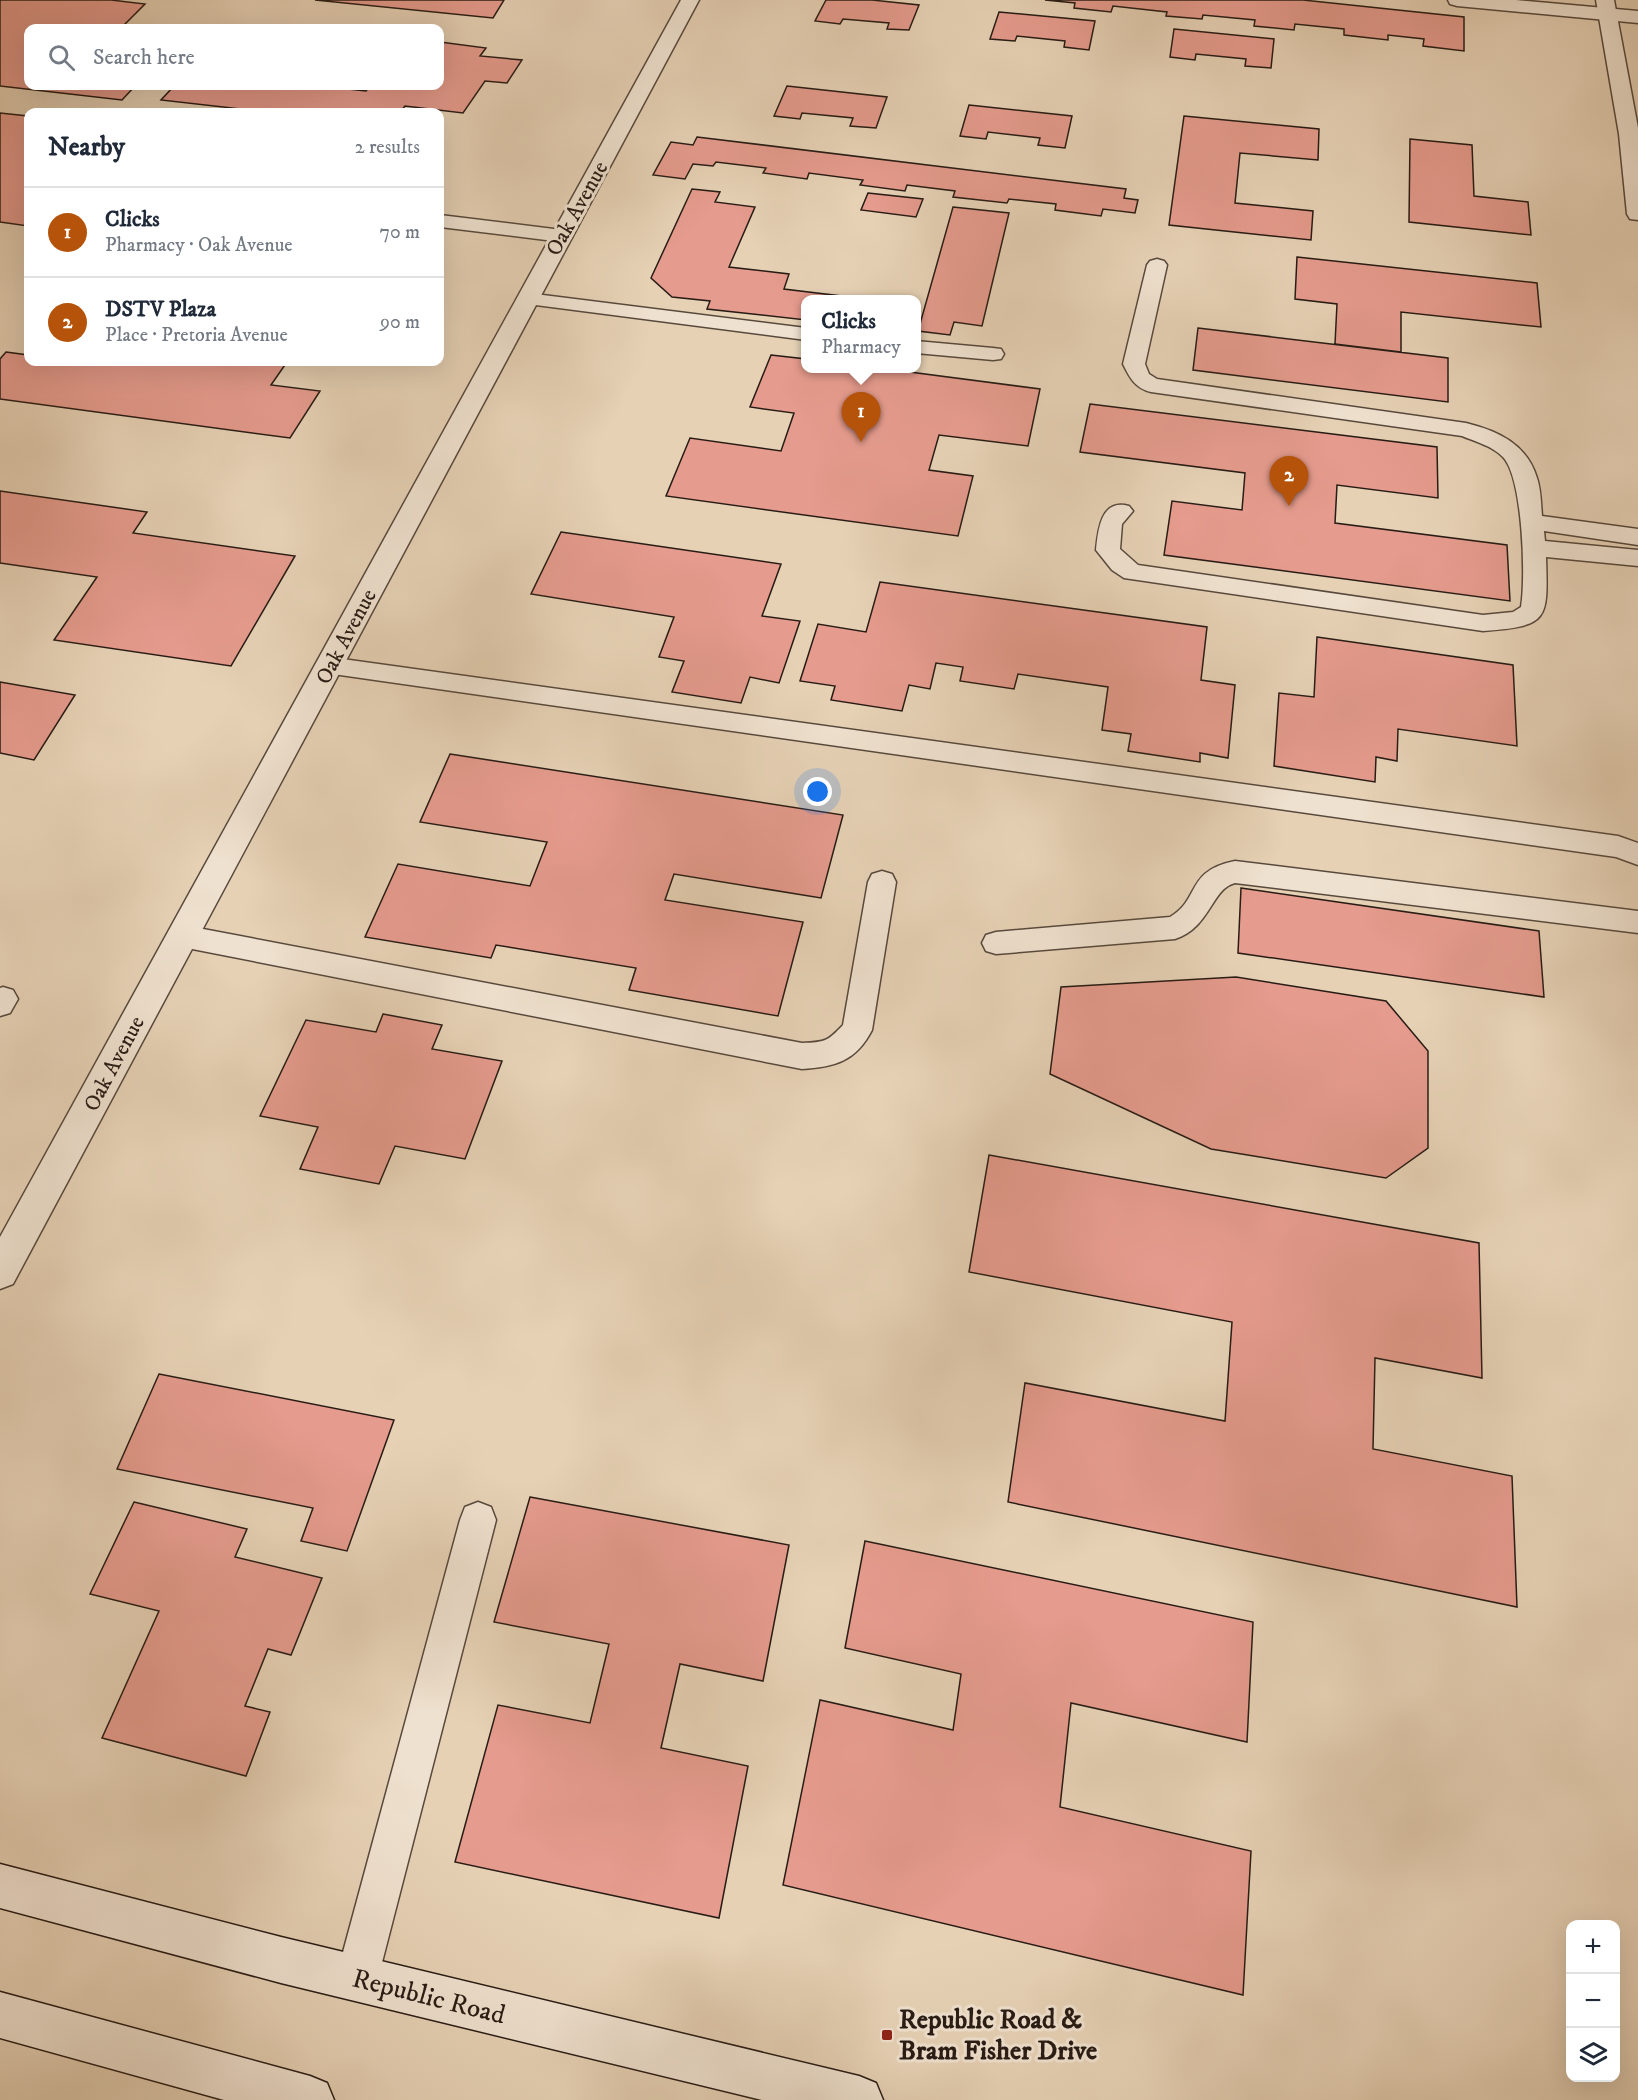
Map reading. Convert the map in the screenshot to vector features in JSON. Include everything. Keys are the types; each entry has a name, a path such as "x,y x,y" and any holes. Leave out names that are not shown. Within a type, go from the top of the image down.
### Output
{"street":[{"name":"Oak Avenue","path":"0,1272 690,0"},
{"path":"1457,0 1607,7 1638,17"},
{"path":"1607,7 1629,134 1638,214"},
{"name":"Republic Road","path":"0,1886 357,1978 859,2100"},
{"path":"0,2015 309,2100"}],"lane":[{"path":"444,221 562,236"},
{"path":"1121,511 1111,522 1108,550 1120,564 1132,572 1483,623 1519,620 1533,611 1534,548 1526,478 1514,456 1499,441 1466,430 1151,385 1140,377 1134,364 1157,265"},
{"path":"527,299 801,333"},
{"path":"921,347 993,354"},
{"path":"1531,522 1638,537"},
{"path":"1534,548 1638,558"},
{"path":"328,666 1618,847 1638,854"},
{"path":"996,943 1175,928 1190,919 1216,877 1225,872 1638,922"},
{"path":"182,936 802,1056 826,1055 840,1050 857,1030 882,882"},
{"path":"357,1978 478,1520"}],"building":[{"path":"0,0 111,0 145,4 125,24 24,24 24,89 0,86"},
{"path":"315,0 504,0 493,18"},
{"path":"826,0 872,0 919,5 909,30 887,29 889,23 843,19 840,24 815,21"},
{"path":"1045,0 1303,0 1464,17 1464,51 1423,46 1424,39 1388,35 1388,40 1344,35 1344,29 1295,24 1294,30 1254,26 1255,20 1203,15 1202,19 1166,16 1167,12 1113,6 1111,12 1074,8 1075,3"},
{"path":"999,12 1095,21 1089,50 1064,47 1065,41 1017,36 1015,41 990,39"},
{"path":"1174,29 1274,39 1271,68 1245,66 1246,59 1196,54 1195,60 1170,57"},
{"path":"444,43 486,48 480,56 522,60 507,83 485,81 463,113 444,111 444,108 405,106 403,108 231,108 161,100 170,90 444,90"},
{"path":"787,86 887,97 876,128 850,126 853,118 802,113 800,119 774,116"},
{"path":"35,90 131,90 122,100"},
{"path":"969,105 1072,116 1065,148 1038,145 1040,138 988,132 986,139 960,136"},
{"path":"0,113 24,116 24,225 0,222"},
{"path":"1184,116 1319,129 1318,160 1240,153 1235,203 1313,211 1311,240 1169,225"},
{"path":"697,137 1126,189 1124,198 1138,200 1135,213 1103,209 1101,216 1055,210 1056,204 1009,199 1007,203 953,197 955,191 907,185 905,191 860,185 863,180 809,173 807,179 763,173 766,168 716,162 713,166 693,164 685,179 653,175 671,142 693,145"},
{"path":"1410,139 1472,145 1474,196 1528,202 1531,235 1409,222"},
{"path":"692,189 720,192 715,202 755,207 729,267 789,274 784,289 834,295 801,295 801,319 707,309 710,301 672,297 651,278"},
{"path":"868,193 923,199 916,217 861,210"},
{"path":"953,207 1009,213 982,326 954,322 950,335 921,331 921,320"},
{"path":"1297,257 1537,283 1541,327 1401,312 1401,352 1335,344 1337,304 1295,299"},
{"path":"1198,328 1448,358 1448,402 1193,370"},
{"path":"6,352 24,354 24,366 284,366 271,385 320,391 290,438 0,399 0,359"},
{"path":"771,355 801,358 801,373 917,373 1040,389 1028,446 939,435 929,470 973,476 958,536 666,496 690,438 781,451 794,413 750,407"},
{"path":"1090,404 1437,447 1438,498 1337,485 1335,523 1507,545 1510,601 1164,555 1172,501 1242,510 1245,473 1080,452"},
{"path":"0,491 147,512 133,533 295,556 231,666 54,640 97,577 0,563"},
{"path":"561,532 781,564 762,616 800,621 779,683 750,677 741,703 672,692 684,661 659,657 674,617 531,594"},
{"path":"880,582 1207,627 1201,680 1235,685 1228,758 1200,753 1200,762 1128,751 1131,734 1102,730 1108,687 1018,674 1014,689 960,681 963,667 936,663 930,689 909,685 902,711 831,700 835,686 800,681 818,624 866,632"},
{"path":"1317,637 1513,665 1517,746 1398,729 1397,761 1376,757 1375,782 1274,766 1279,693 1314,697"},
{"path":"0,682 75,695 34,760 0,753"},
{"path":"450,754 843,815 821,898 674,874 665,900 803,922 778,1016 629,990 636,968 496,945 491,958 365,937 398,864 530,886 547,842 420,822"},
{"path":"1241,888 1539,931 1544,997 1238,953"},
{"path":"1236,977 1386,1001 1428,1051 1428,1148 1386,1178 1211,1149 1050,1074 1061,987"},
{"path":"383,1014 442,1025 432,1049 502,1061 465,1159 395,1146 379,1184 300,1169 318,1127 260,1116 306,1020 376,1032"},
{"path":"989,1155 1479,1243 1482,1378 1375,1358 1373,1449 1512,1476 1517,1607 1008,1502 1025,1383 1225,1421 1232,1322 969,1272"},
{"path":"159,1374 394,1420 347,1551 301,1541 313,1508 117,1469"},
{"path":"530,1497 789,1545 763,1681 680,1664 661,1748 748,1766 719,1918 455,1862 498,1705 590,1723 609,1644 494,1622"},
{"path":"134,1502 247,1529 235,1557 322,1578 291,1655 268,1649 245,1706 270,1712 246,1776 102,1738 159,1611 90,1594"},
{"path":"865,1541 1253,1622 1247,1742 1071,1703 1060,1807 1251,1851 1243,1995 783,1885 820,1700 953,1730 961,1674 845,1648"}],"place":[{"name":"Clicks","path":"861,442"},
{"name":"DSTV Plaza","path":"1289,506"},
{"name":"Republic Road & Bram Fisher Drive","path":"887,2035"}]}
